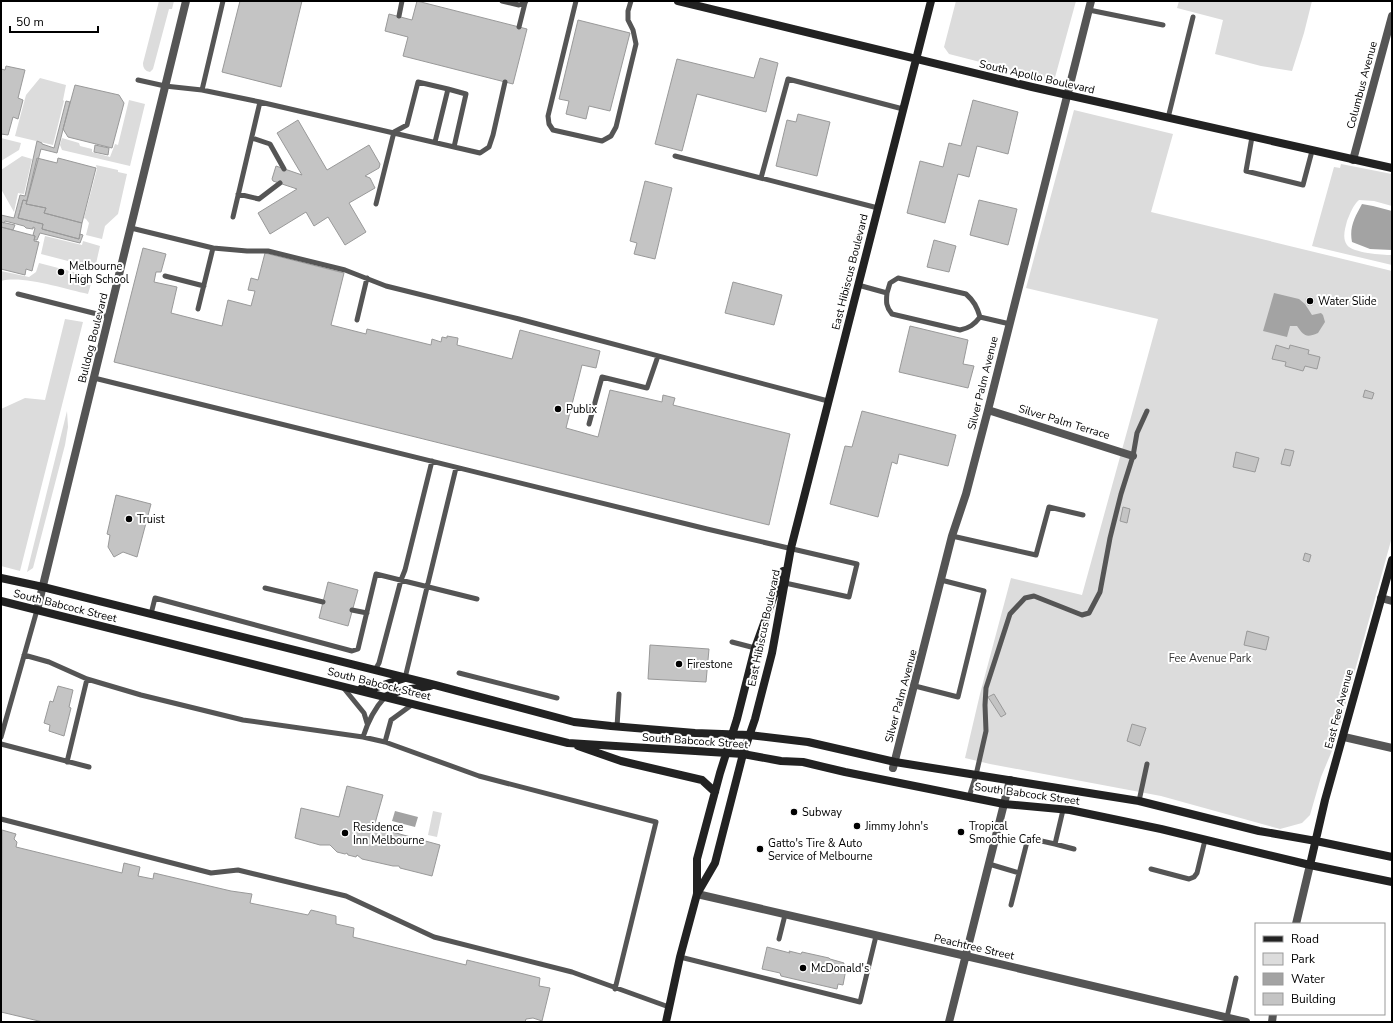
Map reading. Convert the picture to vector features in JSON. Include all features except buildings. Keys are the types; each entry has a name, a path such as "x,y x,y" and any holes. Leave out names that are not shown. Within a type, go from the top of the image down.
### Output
{"main road":[{"name":"South Apollo Boulevard","path":"678,1 1067,96 1392,168"},
{"name":"East Hibiscus Boulevard","path":"697,894 715,863 743,754 755,719 772,653 791,548 931,1"},
{"name":"East Hibiscus Boulevard","path":"697,894 697,859 715,792 737,719 755,648 791,548"},
{"name":"East Fee Avenue","path":"1310,865 1325,800 1344,737 1392,560"},
{"name":"South Babcock Street","path":"1,578 43,587 376,670 574,722 617,727 749,735 808,742 894,765 976,775 1139,801 1259,831 1316,840 1392,857"},
{"name":"South Babcock Street","path":"1,601 568,743 743,754 782,761 804,762 845,772 1004,804 1063,810 1161,829 1310,865 1392,882"},
{"path":"342,686 374,688 405,678"},
{"path":"385,697 399,691 435,685"},
{"path":"568,743 621,761 702,780 715,792"},
{"path":"666,1022 680,957 697,894"}],"street":[{"name":"Bulldog Boulevard","path":"37,610 186,1"},
{"name":"Silver Palm Avenue","path":"894,765 952,536 966,494 988,410 1091,1"},
{"name":"Columbus Avenue","path":"1353,160 1392,16"},
{"name":"Silver Palm Terrace","path":"988,410 1133,456"},
{"path":"1381,598 1392,601"},
{"path":"1344,737 1392,748"},
{"path":"949,1022 1010,780"},
{"path":"1296,923 1310,865"},
{"name":"Peachtree Street","path":"697,894 1246,1022"}],"lane":[{"path":"202,90 223,1"},
{"path":"399,16 402,1"},
{"path":"502,1 519,5 525,2"},
{"path":"576,1 548,116 549,124 553,130 602,141 611,136 616,127 636,44 633,30 628,20 628,11 631,1"},
{"path":"519,27 525,2"},
{"path":"1089,10 1164,25"},
{"path":"1168,118 1193,17"},
{"path":"761,178 788,79 903,109"},
{"path":"138,80 165,86 202,90 260,102 480,153 489,147 505,82"},
{"path":"376,204 394,132 407,125 418,82 466,94 454,147"},
{"path":"435,142 448,89"},
{"path":"233,217 260,102"},
{"path":"1252,137 1246,171 1303,184 1312,151"},
{"path":"252,138 270,144 284,169"},
{"path":"675,156 878,208"},
{"path":"238,194 259,199 280,183"},
{"path":"131,228 213,248 268,251 346,270 386,286 519,319 828,401"},
{"path":"198,309 213,248"},
{"path":"165,276 204,286"},
{"path":"357,320 367,278"},
{"path":"898,278 966,294 977,306 980,317 975,324 960,330 892,314 887,308 886,301 890,283 898,278"},
{"path":"858,285 887,293"},
{"path":"18,294 109,317"},
{"path":"980,317 1010,324"},
{"path":"589,424 602,377 647,388 658,356"},
{"path":"94,378 726,534 857,564 849,597 785,583"},
{"path":"969,797 976,775 986,731 986,688 1010,614 1025,598 1034,596 1082,615 1089,612 1100,592 1110,538 1121,494 1133,456 1138,433 1147,411"},
{"path":"376,670 383,651 401,580 405,570 432,461"},
{"path":"405,678 456,468"},
{"path":"952,536 1036,555 1049,507 1083,515"},
{"path":"151,614 155,598 352,651 358,649 376,574 477,599"},
{"path":"915,686 958,697 984,591 941,580"},
{"path":"265,588 323,602"},
{"path":"1,737 37,610"},
{"path":"352,610 367,613"},
{"path":"732,642 755,648"},
{"path":"24,655 49,662 87,679 141,695 243,720 363,737 385,742 479,776 656,822 615,989"},
{"path":"459,673 557,698"},
{"path":"67,762 87,679"},
{"path":"342,686 364,713 367,723"},
{"path":"617,727 619,694"},
{"path":"363,737 367,723 376,706 385,697"},
{"path":"385,742 391,720 413,704"},
{"path":"1,744 89,767"},
{"path":"1139,801 1147,764"},
{"path":"1055,844 1063,810"},
{"path":"1,820 211,873 238,870 346,896 434,937 572,972 615,989 669,1007"},
{"path":"1011,905 1028,838 1074,849"},
{"path":"1151,869 1189,879 1194,877 1197,873 1205,840"},
{"path":"989,864 1019,872"},
{"path":"779,939 785,915"},
{"path":"680,957 860,1002 876,936"},
{"path":"1227,1018 1236,978"}],"green space":[{"path":"159,1 174,1 172,9 169,9 153,69 150,72 145,69 143,63"},
{"path":"956,1 1076,1 1054,81 949,54 944,47"},
{"path":"1179,1 1312,1 1292,71 1261,66 1215,54 1223,20 1177,8"},
{"path":"40,78 66,85 64,101 53,145 15,136 26,95"},
{"path":"129,100 145,104 130,166 62,150 60,145 62,138 79,143 80,146 92,149 92,152 110,157 115,144 118,145"},
{"name":"Fee Avenue Park","path":"1074,110 1173,134 1151,212 1392,271 1392,537 1334,746 1321,777 1310,815 1302,823 1280,829 1161,796 965,758 980,694 1011,578 1082,595 1158,319 1026,288"},
{"path":"1,138 21,143 19,150 1,161"},
{"path":"22,156 32,159 24,194 18,193 14,212 1,189 1,170"},
{"path":"1341,164 1392,174 1392,206 1374,201 1359,200 1353,207 1347,221 1344,236 1347,245 1355,250 1382,255 1392,255 1392,265 1312,246 1334,167 1340,168"},
{"path":"96,165 118,170 118,172 127,174 118,214 105,226 102,239 86,235 89,223 84,218 97,169"},
{"path":"45,236 82,245 83,241 100,246 95,268 41,254"},
{"path":"39,263 93,277 88,294 32,281 1,281 1,271 29,277 36,272"},
{"path":"65,319 83,322 20,571 1,566 1,409 25,398 45,400"},
{"path":"67,411 68,427 65,445 33,568 27,572"},
{"path":"433,811 442,813 437,837 428,835"}],"water":[{"path":"1362,204 1392,211 1392,250 1370,249 1352,242 1352,227"},
{"path":"1274,293 1299,299 1305,304 1312,315 1321,313 1325,322 1318,333 1308,336 1304,334 1297,326 1290,326 1287,337 1263,331"},
{"path":"395,811 418,817 415,827 392,821"}],"place":[{"name":"Melbourne High School","path":"61,272"},
{"name":"Water Slide","path":"1310,301"},
{"name":"Publix","path":"558,409"},
{"name":"Truist","path":"129,519"},
{"name":"Firestone","path":"679,664"},
{"name":"Subway","path":"794,812"},
{"name":"Jimmy John's","path":"857,826"},
{"name":"Tropical Smoothie Cafe","path":"961,832"},
{"name":"Residence Inn Melbourne","path":"345,833"},
{"name":"Gatto's Tire & Auto Service of Melbourne","path":"760,849"},
{"name":"McDonald's","path":"803,968"}]}
